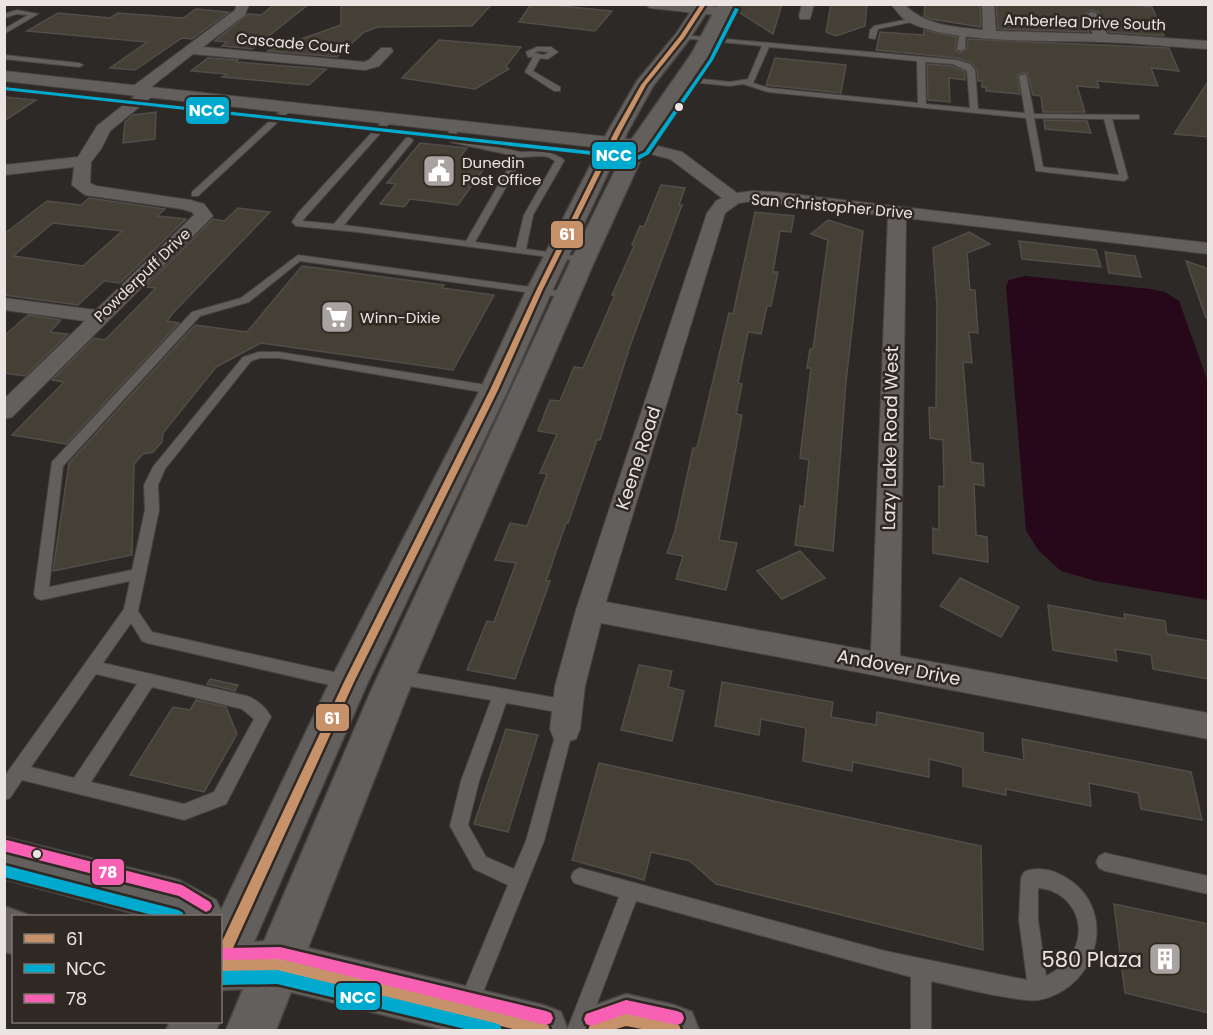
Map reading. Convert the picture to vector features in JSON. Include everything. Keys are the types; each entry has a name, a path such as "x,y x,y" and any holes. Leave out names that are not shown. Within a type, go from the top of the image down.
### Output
{"main road":[{"path":"251,1030 396,677 508,392 569,258 625,144 644,85 682,38 702,7"},
{"path":"625,144 684,79 709,40 725,8"},
{"path":"222,936 349,682 508,392"},
{"path":"4,858 178,903 191,915"},
{"path":"222,943 278,965 543,1030"},
{"path":"595,1030 626,1019 675,1030"}],"street":[{"path":"4,170 83,161 93,149 103,129 191,50 241,12 243,4"},
{"path":"650,4 725,8"},
{"name":"Amberlea Drive South","path":"897,4 901,11 914,20 963,32 1209,45"},
{"path":"988,4 990,35"},
{"path":"1091,16 1102,38"},
{"name":"Cascade Court","path":"191,50 358,66 374,63 386,51"},
{"name":"San Christopher Drive","path":"5,76 390,118 452,126 489,138 625,144 676,155 734,199 753,196 775,197 1209,248"},
{"name":"Powderpuff Drive","path":"4,412 204,216 198,208 184,204 91,191 81,185 83,161"},
{"name":"Keene Road","path":"566,718 570,686 590,610 716,213 722,205 734,199"},
{"name":"Lazy Lake Road West","path":"885,664 897,211"},
{"path":"4,304 99,317"},
{"name":"Andover Drive","path":"590,610 1209,726"}],"lane":[{"path":"4,16 18,12 35,14 4,32"},
{"path":"873,38 873,30 876,27 914,20"},
{"path":"961,49 963,32"},
{"path":"682,38 954,62 967,66 971,70 974,111"},
{"path":"746,83 754,77 766,45"},
{"path":"4,57 79,65"},
{"path":"537,57 529,72 557,89"},
{"path":"4,63 14,58"},
{"path":"921,59 922,105"},
{"path":"1023,76 1039,169 1124,178 1107,117"},
{"path":"684,79 730,84 746,83 768,90 1029,116 1136,117"},
{"path":"195,194 290,107"},
{"path":"390,118 297,218 299,224 569,258"},
{"path":"489,138 520,155 545,153 555,155 560,161 529,212 521,232 521,252"},
{"path":"336,228 409,140"},
{"path":"469,244 520,155"},
{"path":"139,574 41,594 57,465 196,314 246,300 298,258 553,293"},
{"path":"4,792 131,611 152,510 151,485 159,467 247,359 259,355 279,355 508,392"},
{"path":"131,611 147,637 349,682"},
{"path":"19,772 184,812 220,798 263,717 247,703 93,667"},
{"path":"396,677 501,695 566,718 535,841 466,1010"},
{"path":"78,787 148,679"},
{"path":"501,695 470,781 459,826 480,863 519,881"},
{"path":"1105,862 1209,885"},
{"path":"580,877 921,971 1039,990 1066,977 1079,964 1088,944 1086,916 1078,895 1065,884 1044,877 1030,878 1028,891 1031,941 1039,990"},
{"path":"577,1030 632,891"},
{"path":"921,971 921,1030"}],"shaded area":[{"path":"1025,276 1150,289 1165,292 1179,301 1208,382 1208,600 1096,581 1061,571 1038,550 1026,530 1006,286 1009,280"}],"building":[{"path":"275,4 309,4 252,49 222,46 227,42 215,41 248,14 261,15"},
{"path":"341,4 492,4 472,26 378,27 364,32 337,57 267,51 341,25"},
{"path":"531,4 612,11 595,31 519,22"},
{"path":"736,4 782,4 773,34 734,9"},
{"path":"831,4 867,4 865,26 836,36 826,32"},
{"path":"925,4 980,4 981,27 931,19 924,16"},
{"path":"996,4 1126,4 1152,7 1164,36 1108,32 1098,12 1091,10 1083,15 1089,32 998,29"},
{"path":"196,9 229,12 192,39 182,38 135,70 110,68 147,42 27,31 58,13 110,18 118,13 183,18"},
{"path":"924,30 957,37 955,50 960,53 967,49 968,39 1169,48 1179,71 1151,68 1158,86 1097,81 1099,88 1077,86 1085,112 1043,112 1041,96 1033,95 1027,72 1017,75 1020,94 986,91 986,87 982,87 982,81 978,81 977,70 971,62 957,58 876,50 880,32 924,35"},
{"path":"439,40 521,47 506,66 509,69 475,89 402,78"},
{"path":"208,58 326,69 309,85 222,77 227,74 191,71"},
{"path":"775,58 846,65 841,93 766,85"},
{"path":"927,64 952,66 965,72 965,80 949,78 950,102 928,100"},
{"path":"1209,80 1209,137 1174,134"},
{"path":"4,97 36,100 4,121"},
{"path":"156,112 155,139 123,143 125,122 133,115"},
{"path":"1044,120 1087,121 1091,133 1045,129"},
{"name":"Dunedin Post Office","path":"420,143 467,148 460,157 490,160 458,205 410,199 404,207 380,204 396,184 387,183"},
{"path":"661,185 685,188 679,205 682,205 631,343 600,440 597,440 568,523 566,523 546,581 550,581 515,679 467,670 487,621 494,622 516,563 495,560 510,523 527,526 547,474 540,473 557,434 538,431 550,400 560,401 574,367 583,368 615,295 612,295 634,246 632,245 640,226 644,227"},
{"path":"89,198 165,209 157,216 186,219 120,283 104,281 78,305 4,295 4,234 47,201 81,205","holes":["53,223 122,231 83,266 13,256"]},
{"path":"238,208 270,212 172,314 167,321 179,323 66,444 12,435 64,382 52,380 94,338 105,340 156,288 145,287 213,219 224,221"},
{"path":"755,212 794,216 791,232 780,231 773,272 778,272 771,306 767,306 761,334 748,332 738,383 742,384 736,414 742,415 719,540 737,543 726,590 676,579 683,556 667,553 675,531 693,448 697,448 729,313 733,314"},
{"path":"828,220 863,231 846,382 833,551 795,545 800,506 804,507 809,460 800,458 811,368 807,368 810,349 813,349 828,240 811,234"},
{"path":"969,232 990,244 967,253 970,290 975,290 978,333 969,332 972,363 963,362 971,462 983,464 984,486 974,484 976,535 987,537 988,562 933,553 933,528 939,530 939,486 944,487 943,440 930,438 929,407 936,408 937,306 933,248"},
{"path":"1019,241 1096,250 1101,267 1022,259"},
{"path":"1105,252 1135,256 1141,277 1109,273"},
{"path":"1186,261 1209,269 1209,318 1206,318"},
{"path":"302,266 444,285 442,288 494,295 453,370 261,343 216,367 163,433 162,442 153,452 143,454 134,464 132,555 53,571 69,463 195,325 247,332"},
{"path":"28,315 61,320 50,332 68,334 25,376 4,373 4,336"},
{"path":"800,551 825,578 782,599 757,571"},
{"path":"960,578 1019,607 1001,637 940,606"},
{"path":"1048,605 1125,619 1124,614 1165,621 1167,634 1209,641 1209,679 1153,669 1151,655 1115,649 1117,661 1053,650"},
{"path":"639,665 672,671 668,687 684,691 672,741 621,730"},
{"path":"210,679 238,685 235,691 207,684"},
{"path":"722,682 833,702 831,717 876,725 877,712 983,733 983,752 1024,760 1022,739 1191,772 1202,820 1141,809 1138,793 1089,783 1091,806 1006,789 1006,795 963,786 963,767 929,759 929,777 853,762 852,771 803,761 806,728 761,719 759,735 715,726"},
{"path":"196,700 226,707 237,734 204,792 130,775 173,707 190,710"},
{"path":"506,729 538,735 508,832 474,824"},
{"path":"599,763 981,846 983,950 716,884 690,861 651,852 644,880 572,860"},
{"name":"580 Plaza","path":"1114,904 1209,924 1209,1013 1125,993"}],"transit line":[{"name":"61","path":"222,958 349,682 494,390 539,291 618,131 644,85 682,37 704,4"},
{"name":"NCC","path":"4,88 638,158 647,153 711,60 737,9"},
{"name":"78","path":"7,846 182,891 206,906"},
{"name":"NCC","path":"4,871 174,915"},
{"name":"78","path":"222,954 280,953 546,1018"},
{"name":"61","path":"222,966 278,965 543,1030"},
{"name":"NCC","path":"222,978 277,977 495,1030"},
{"name":"78","path":"591,1019 626,1007 677,1018"},
{"name":"61","path":"595,1030 626,1019 674,1030"}],"place":[{"name":"Dunedin Post Office","path":"439,171"},
{"name":"Winn-Dixie","path":"337,317"},
{"name":"580 Plaza","path":"1165,959"}]}
